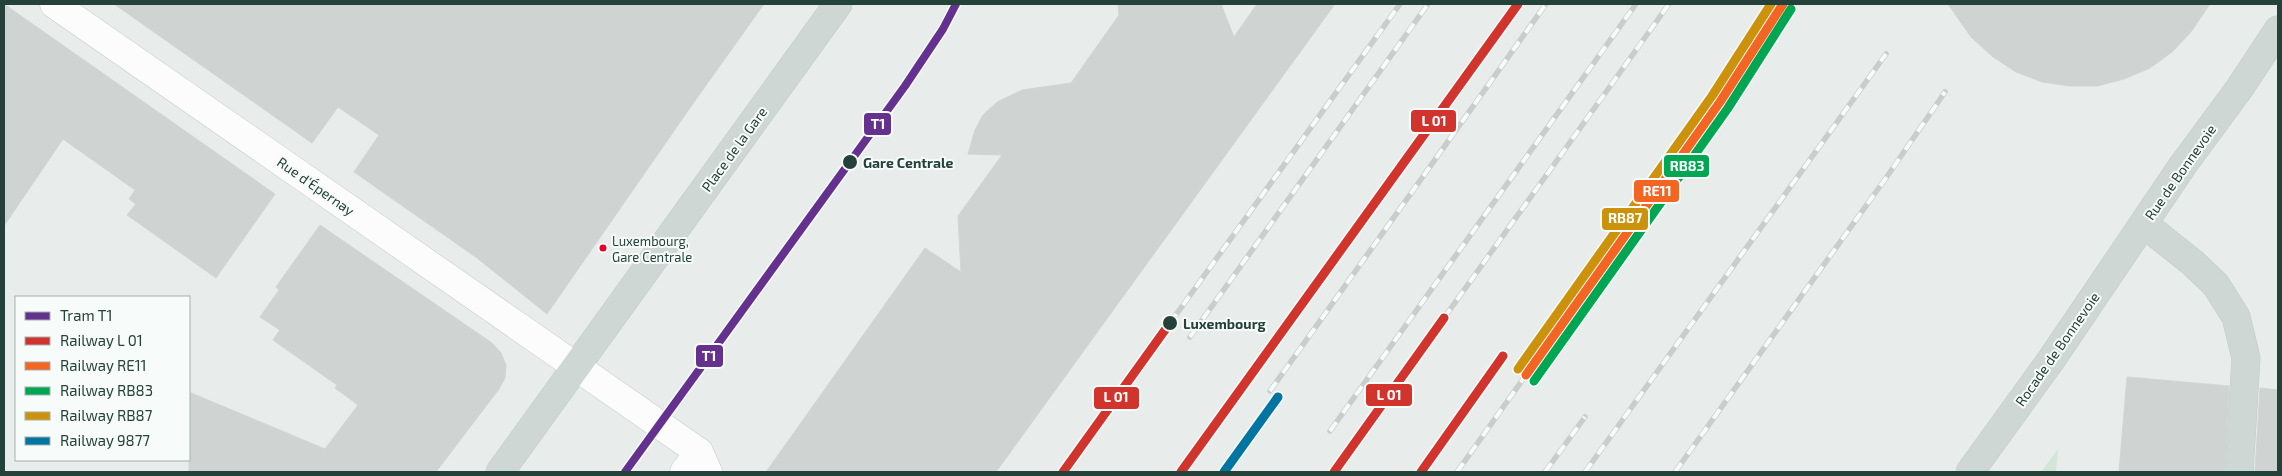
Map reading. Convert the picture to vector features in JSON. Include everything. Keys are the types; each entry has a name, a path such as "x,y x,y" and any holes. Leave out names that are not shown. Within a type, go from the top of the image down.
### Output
{"main road":[{"name":"Place de la Gare","path":"500,472 577,368 838,4"},
{"name":"Rue de Bonnevoie","path":"2239,472 2246,358 2236,317 2216,285 2193,262 2144,224 2278,30"},
{"name":"Rocade de Bonnevoie","path":"1970,472 2051,360 2144,224"}],"street":[{"name":"Rue d'Épernay","path":"54,4 577,368 697,465"}],"green space":[{"path":"2058,449 2056,472 2041,472"}],"building":[{"path":"4,4 275,194 216,278 127,215 136,204 129,199 135,190 63,139 4,226"},
{"path":"114,4 764,4 547,314 477,258 354,172 379,135 338,107 312,143"},
{"path":"1118,4 1221,4 1234,37 1257,4 1335,4 996,472 766,472 925,248 961,272 958,216 1002,155 968,154 975,130 983,115 997,102 1022,90 1071,83 1119,15"},
{"path":"1948,4 2210,4 2191,32 2172,52 2150,68 2124,79 2097,86 2070,86 2042,82 2016,72 1993,57 1971,37"},
{"path":"320,225 492,343 501,353 506,365 505,378 499,389 436,472 189,472 190,392 325,449 358,405 335,388 337,385 273,340 280,330 260,317 279,290 276,287"},
{"path":"2127,377 2229,386 2224,472 2119,472"},
{"path":"2260,388 2278,390 2278,472 2255,472"}],"railway":[{"path":"1170,323 1400,4"},
{"path":"1190,337 1428,4"},
{"path":"1270,391 1546,4"},
{"path":"1330,431 1636,4"},
{"path":"1444,318 1669,4"},
{"path":"1585,472 1886,54"},
{"path":"1675,472 1886,178 1945,92"},
{"path":"1457,472 1526,375"},
{"path":"1545,472 1585,417"}],"tram line":[{"name":"T1","path":"625,472 905,86 943,29 956,4"}],"transit line":[{"path":"1181,472 1518,4"},
{"path":"1334,472 1444,318"},
{"path":"1063,472 1170,323"},
{"path":"1421,472 1503,356"}],"rail line":[{"name":"RB87","path":"1518,369 1712,96 1771,4"},
{"name":"RE11","path":"1526,375 1720,102 1783,4"},
{"name":"RB83","path":"1534,381 1728,108 1791,9"},
{"name":"9877","path":"1224,472 1278,397"}],"place":[{"name":"Gare Centrale","path":"850,162"},
{"name":"Luxembourg, Gare Centrale","path":"603,248"},
{"name":"Luxembourg","path":"1170,323"}]}
